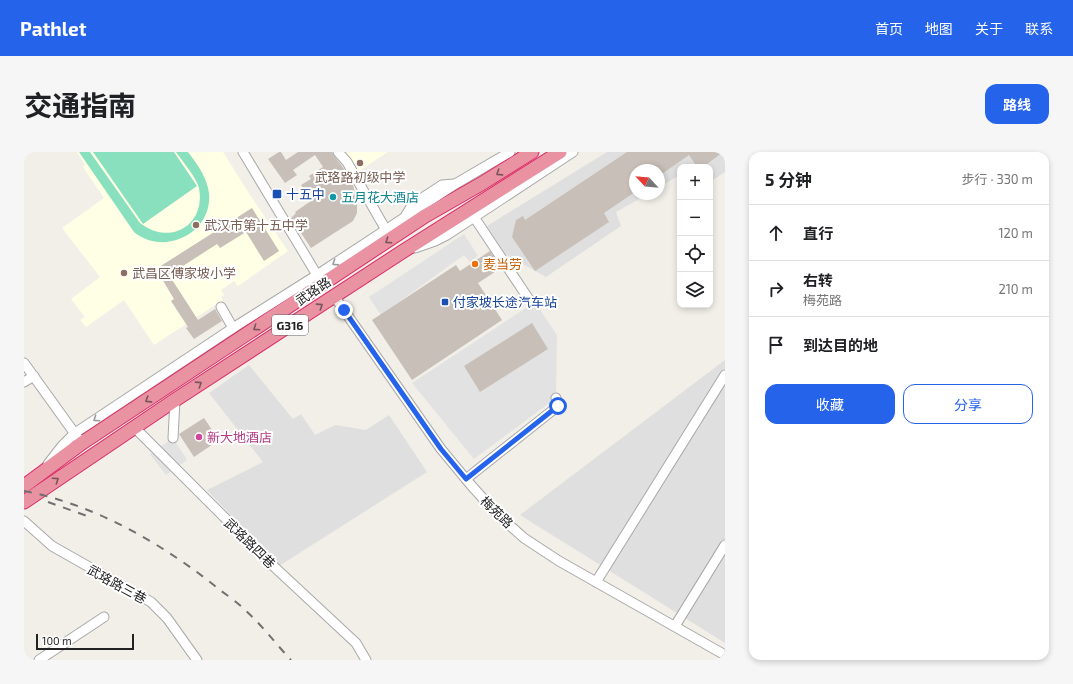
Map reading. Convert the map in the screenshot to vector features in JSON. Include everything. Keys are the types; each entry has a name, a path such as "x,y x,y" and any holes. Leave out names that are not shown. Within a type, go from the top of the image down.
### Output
{"highway":[{"name":"武珞路","path":"24,486 39,476 79,438 425,216 481,184 532,152"},
{"name":"武珞路","path":"24,502 134,427 334,296 560,152"}],"street":[{"path":"243,152 316,275"},
{"path":"338,152 347,162 386,230"},
{"name":"武珞路","path":"79,438 233,328 457,183 510,152"},
{"name":"武珞路","path":"402,252 436,241 446,241 474,217 573,152"},
{"path":"474,217 528,298"},
{"name":"梅苑路","path":"334,296 441,449 496,513 524,538 560,561 725,655"},
{"path":"220,306 233,328"},
{"path":"24,363 79,438"},
{"path":"596,582 725,375"},
{"path":"24,382 34,376"},
{"path":"466,479 558,406 556,398"},
{"path":"173,438 175,400"},
{"name":"武珞路四巷","path":"134,427 269,562 356,644 366,660"},
{"name":"武珞路三巷","path":"24,521 52,546 151,602 167,618 197,660"},
{"path":"675,626 725,546"},
{"path":"39,660 104,617"}],"shaded area":[{"name":"武汉市第十五中学","path":"77,152 223,152 288,251 238,286 234,281 221,290 224,295 221,297 223,300 154,345 124,300 86,327 80,320 85,317 71,299 100,277 62,228 104,198 83,167 85,165"},
{"name":"武珞路初级中学","path":"340,152 388,152 356,173"},
{"path":"607,152 725,152 725,172 713,180 713,164 677,164 677,177 665,184 665,164 629,164 629,200 637,200 616,212 621,226 546,277 505,254 487,226"},
{"path":"464,234 478,256 470,262 464,255 381,315 369,297"},
{"path":"535,302 557,335 556,398 474,459 412,383"},
{"path":"725,360 725,643 520,515"},
{"path":"249,365 293,419 301,414 315,435 335,425 366,430 389,415 427,472 279,566 207,490 263,462 209,393"},
{"path":"173,438 187,460 166,475 150,454"}],"green space":[{"path":"79,152 90,152 140,223 151,230 162,233 173,232 183,228 191,222 197,213 200,201 199,188 192,174 176,152 188,152 201,171 208,187 208,207 203,219 195,230 184,237 172,241 159,242 146,239 134,232"},
{"path":"93,152 174,152 197,186 143,224"}],"building":[{"path":"281,152 286,160 298,152 332,152 353,185 359,201 357,202 357,213 353,221 311,248 291,218 296,213 295,212 311,201 301,185 311,179 309,176 323,167 315,155 293,170 297,175 285,183 268,159"},
{"path":"627,152 723,152 707,164 695,164 689,155 665,172 665,164 629,164 629,196 604,213 609,222 535,271 512,237 516,220 523,216 525,220"},
{"path":"252,208 279,251 264,261 246,232 220,248 217,244 169,275 198,320 215,309 222,321 194,339 171,301 174,299 156,269"},
{"name":"付家坡长途汽车站","path":"490,251 501,268 478,283 502,320 412,380 372,320 456,265 460,271"},
{"path":"532,323 548,349 480,392 464,366"},
{"name":"新大地酒店","path":"204,418 219,440 194,457 179,434"}],"railway":[{"path":"24,491 50,497 102,516 128,528 176,557 238,604 256,621 291,660"},
{"path":"48,502 87,516"}],"place":[{"name":"武珞路初级中学","path":"360,163"},
{"name":"十五中","path":"277,194"},
{"name":"五月花大酒店","path":"333,197"},
{"name":"武汉市第十五中学","path":"196,225"},
{"name":"麦当劳","path":"475,264"},
{"name":"武昌区傅家坡小学","path":"124,273"},
{"name":"付家坡长途汽车站","path":"445,302"},
{"name":"新大地酒店","path":"199,437"}],"route":[{"path":"344,310 441,449 466,479 558,406"}]}
